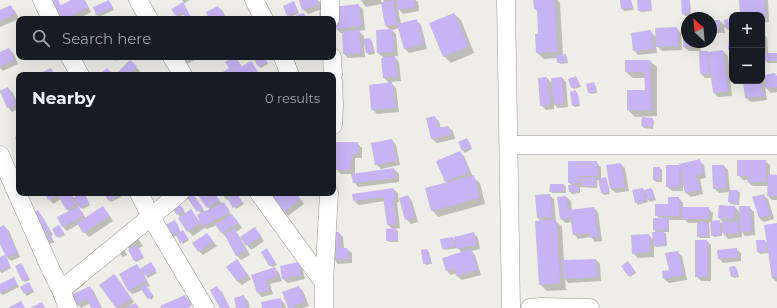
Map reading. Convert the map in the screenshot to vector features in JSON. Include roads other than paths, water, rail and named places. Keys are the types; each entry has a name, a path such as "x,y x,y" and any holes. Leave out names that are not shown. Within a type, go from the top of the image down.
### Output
{"street":[{"path":"42,0 50,16"},
{"path":"138,0 147,16"},
{"path":"254,0 262,16"},
{"path":"330,0 330,16"},
{"path":"506,0 511,308"},
{"path":"72,60 78,72"},
{"path":"174,60 181,72"},
{"path":"284,60 289,72"},
{"path":"332,60 333,72"},
{"path":"508,145 777,145"},
{"path":"0,155 16,191"},
{"path":"18,196 68,308"},
{"path":"140,196 151,217 205,308"},
{"path":"61,290 176,196"},
{"path":"261,196 324,283"},
{"path":"324,308 329,196"},
{"path":"530,308 590,308"}]}
